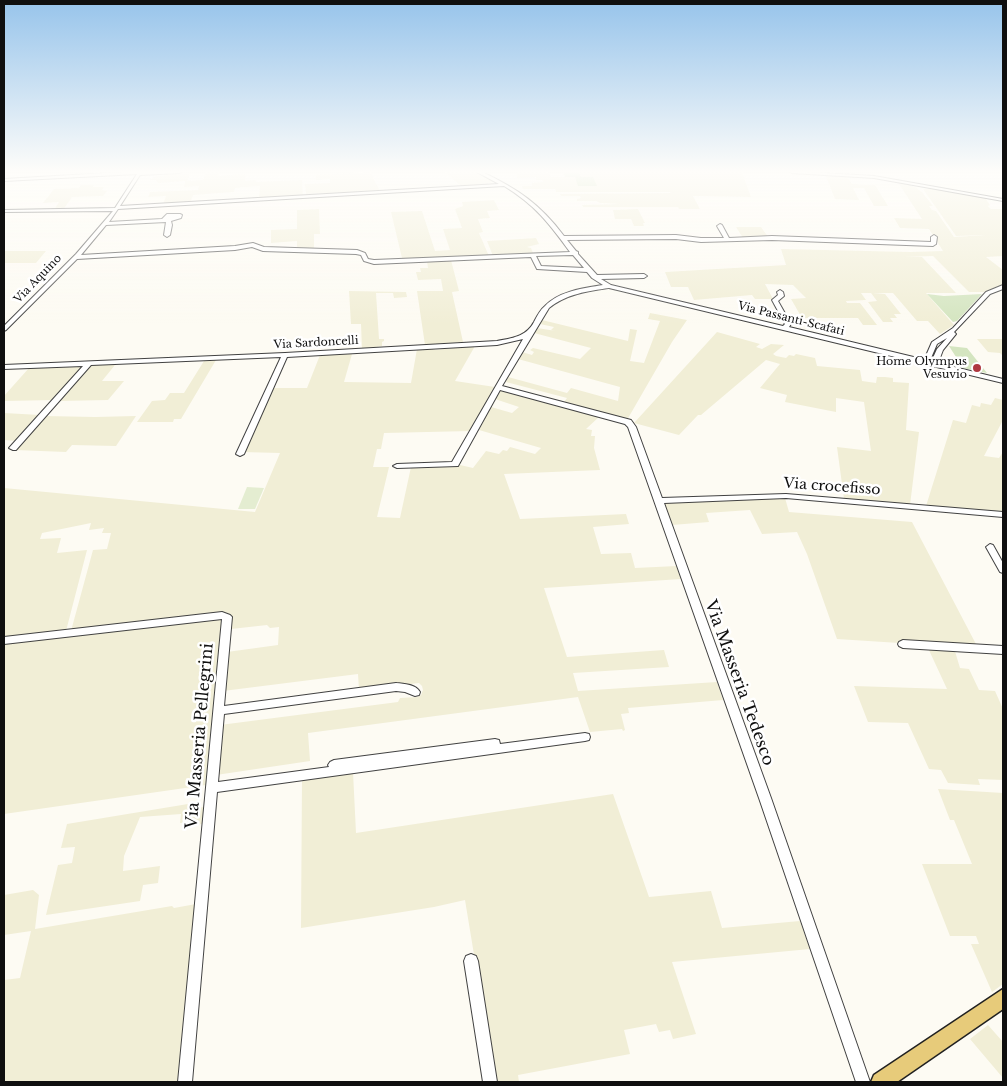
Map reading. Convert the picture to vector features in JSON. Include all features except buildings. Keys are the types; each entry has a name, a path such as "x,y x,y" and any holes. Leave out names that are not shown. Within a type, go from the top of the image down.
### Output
{"main road":[{"path":"881,1082 1003,998"}],"street":[{"path":"104,224 124,223"},
{"path":"167,234 169,225 168,223"},
{"name":"Via Passanti-Scafati","path":"551,223 594,277 609,286 786,327 1003,381"},
{"name":"Via Aquino","path":"4,329 104,224"},
{"path":"720,226 728,240"},
{"path":"564,238 676,237 701,240 772,238 933,244 934,237"},
{"path":"74,257 253,245 263,249 357,252 364,254 367,261 374,262 576,253"},
{"path":"533,256 539,268 588,270"},
{"path":"594,277 644,276"},
{"path":"397,466 456,464 498,387 548,305 562,296 577,290 609,286"},
{"path":"956,329 934,343 928,360 932,363 940,348 949,340 956,329 988,293 1003,287"},
{"path":"780,292 781,296 777,298 776,302 788,324 786,327"},
{"name":"Via Sardoncelli","path":"4,367 285,355 497,343 517,339 530,332"},
{"path":"904,356 919,356 930,351"},
{"path":"240,454 285,355"},
{"path":"13,448 89,363"},
{"name":"Via Masseria Tedesco","path":"498,387 628,422 632,427 765,798 863,1082"},
{"name":"Via crocefisso","path":"659,501 786,496 1003,514"},
{"path":"990,547 1003,570"},
{"name":"Via Masseria Pellegrini","path":"4,640 226,616 228,619 185,1082"},
{"path":"903,644 1003,650"},
{"path":"218,711 396,687 407,688 414,692"},
{"path":"212,785 585,737"},
{"path":"212,785 515,740"},
{"path":"471,961 490,1082"}],"shaded area":[{"path":"297,223 320,223 320,234 314,234 314,250 297,249 297,241 271,243 271,230 297,229"},
{"path":"394,223 426,223 435,251 450,250 443,229 462,228 460,223 479,223 483,232 479,233 489,256 402,258"},
{"path":"633,223 645,223 643,223 644,226 634,226"},
{"path":"897,223 944,223 954,237 986,235 956,236 947,223 1003,223 1003,256 986,257 1003,270 1003,285 984,292 969,292 933,256 905,257 922,257 956,293 926,293 954,325 940,334 928,321 917,321 893,293 873,293 885,294 901,314 894,314 897,318 890,318 893,322 883,322 868,302 877,301 871,293 861,293 866,300 846,301 847,303 860,303 877,325 863,325 858,318 802,318 791,299 806,298 793,285 765,284 773,299 755,299 752,295 694,300 688,287 671,287 665,272 786,265 781,249 943,251 929,229 900,228"},
{"path":"736,227 761,227 769,238 743,238"},
{"path":"536,238 539,244 527,247 531,248 533,253 529,254 493,256 487,241"},
{"path":"4,251 46,251 36,263 4,263"},
{"path":"451,260 459,291 452,292 463,342 425,345 417,291 443,291 441,279 418,280 416,272 421,272 420,268 428,268 427,262"},
{"path":"349,291 406,292 407,297 394,298 393,293 376,293 379,339 384,339 382,346 362,349 361,324 351,324"},
{"path":"650,313 687,320 672,342 627,420 564,402 567,398 506,382 508,377 567,393 571,388 618,401 620,387 518,359 522,352 532,355 534,352 530,350 533,348 580,359 591,348 534,333 537,328 556,331 551,330 554,327 540,324 542,320 628,341 630,329 637,330 630,361 644,363 660,321 648,319"},
{"path":"717,332 760,344 756,347 762,349 771,344 784,345 773,354 776,356 786,358 789,355 794,356 796,354 815,358 817,366 860,370 862,381 876,383 877,377 885,377 893,378 893,382 909,383 906,430 919,432 910,505 844,499 837,447 871,451 864,402 836,398 836,412 785,402 787,395 760,388 780,364 766,360 701,415 698,415 679,435 634,423"},
{"path":"977,339 1003,339 1003,356 1000,353 988,352"},
{"path":"475,346 455,381 495,387 471,431 384,433 381,449 377,449 373,467 389,467 377,517 400,518 411,467 457,467 460,465 473,468 486,451 499,454 503,450 507,451 510,447 535,454 541,448 479,430 491,407 512,413 519,407 495,399 500,389 600,416 586,429 592,430 591,436 595,436 594,448 600,470 504,474 520,519 626,514 629,524 593,527 601,554 631,553 635,568 677,566 681,579 544,588 567,657 664,650 669,667 573,673 578,691 717,682 723,700 628,708 629,713 621,714 625,730 623,731 622,729 590,732 578,697 308,733 310,761 216,775 220,725 398,702 400,698 421,695 422,686 419,683 359,690 358,674 223,691 227,652 278,645 279,627 270,628 267,625 231,629 231,616 227,614 71,631 93,550 107,549 111,533 102,533 104,528 89,530 91,523 42,533 40,539 61,538 57,553 87,550 66,631 4,638 4,488 255,512 280,453 242,452 273,388 307,388 320,355 352,354 344,382 411,383 417,349 434,350"},
{"path":"216,360 181,419 174,419 173,422 137,422 152,401 165,400 170,393 184,393 204,361"},
{"path":"92,365 115,365 102,381 124,381 108,400 58,401 88,367"},
{"path":"82,366 54,400 4,401 4,396 29,368"},
{"path":"995,398 1003,400 1003,420 984,456 999,458 1003,452 1003,512 926,506 953,420 966,423 972,405 980,407 981,403 991,405"},
{"path":"4,413 40,415 17,441 4,440"},
{"path":"45,416 136,416 116,446 72,445 66,452 15,450"},
{"path":"785,498 789,512 912,522 977,646 946,646 837,639 807,554 797,532 762,534 750,510 706,513 709,522 672,525 664,503"},
{"path":"223,618 206,785 4,814 4,642"},
{"path":"928,648 954,648 960,668 969,669 979,690 995,691 1003,709 1003,780 978,779 980,785 948,783 941,770 929,769 908,723 868,722 854,686 947,689"},
{"path":"353,772 356,833 613,794 649,897 711,891 722,928 800,921 810,949 672,962 696,1034 673,1039 670,1030 659,1032 656,1024 624,1030 630,1054 518,1075 519,1082 495,1082 465,900 434,907 301,928 302,778"},
{"path":"938,789 1003,793 1003,984 992,992 971,944 979,944 976,936 950,936 922,864 972,864 954,820 950,820"},
{"path":"194,803 194,805 198,805 198,808 204,807 202,824 193,825 193,822 180,823 181,814 140,817 124,856 123,871 160,866 158,883 143,885 140,901 46,915 58,865 72,863 75,847 61,848 67,824"},
{"path":"33,890 39,895 35,929 172,906 174,908 196,904 178,1082 4,1082 4,980 20,978 31,931 4,935 4,895"},
{"path":"988,1025 1003,1042 1003,1078 970,1039"}],"green space":[{"path":"927,294 944,296 982,294 957,321 953,322"},
{"path":"949,346 967,348 987,373 963,368"},
{"path":"247,487 264,488 255,509 238,509"}],"place":[{"name":"Home Olympus Vesuvio","path":"977,368"}]}
